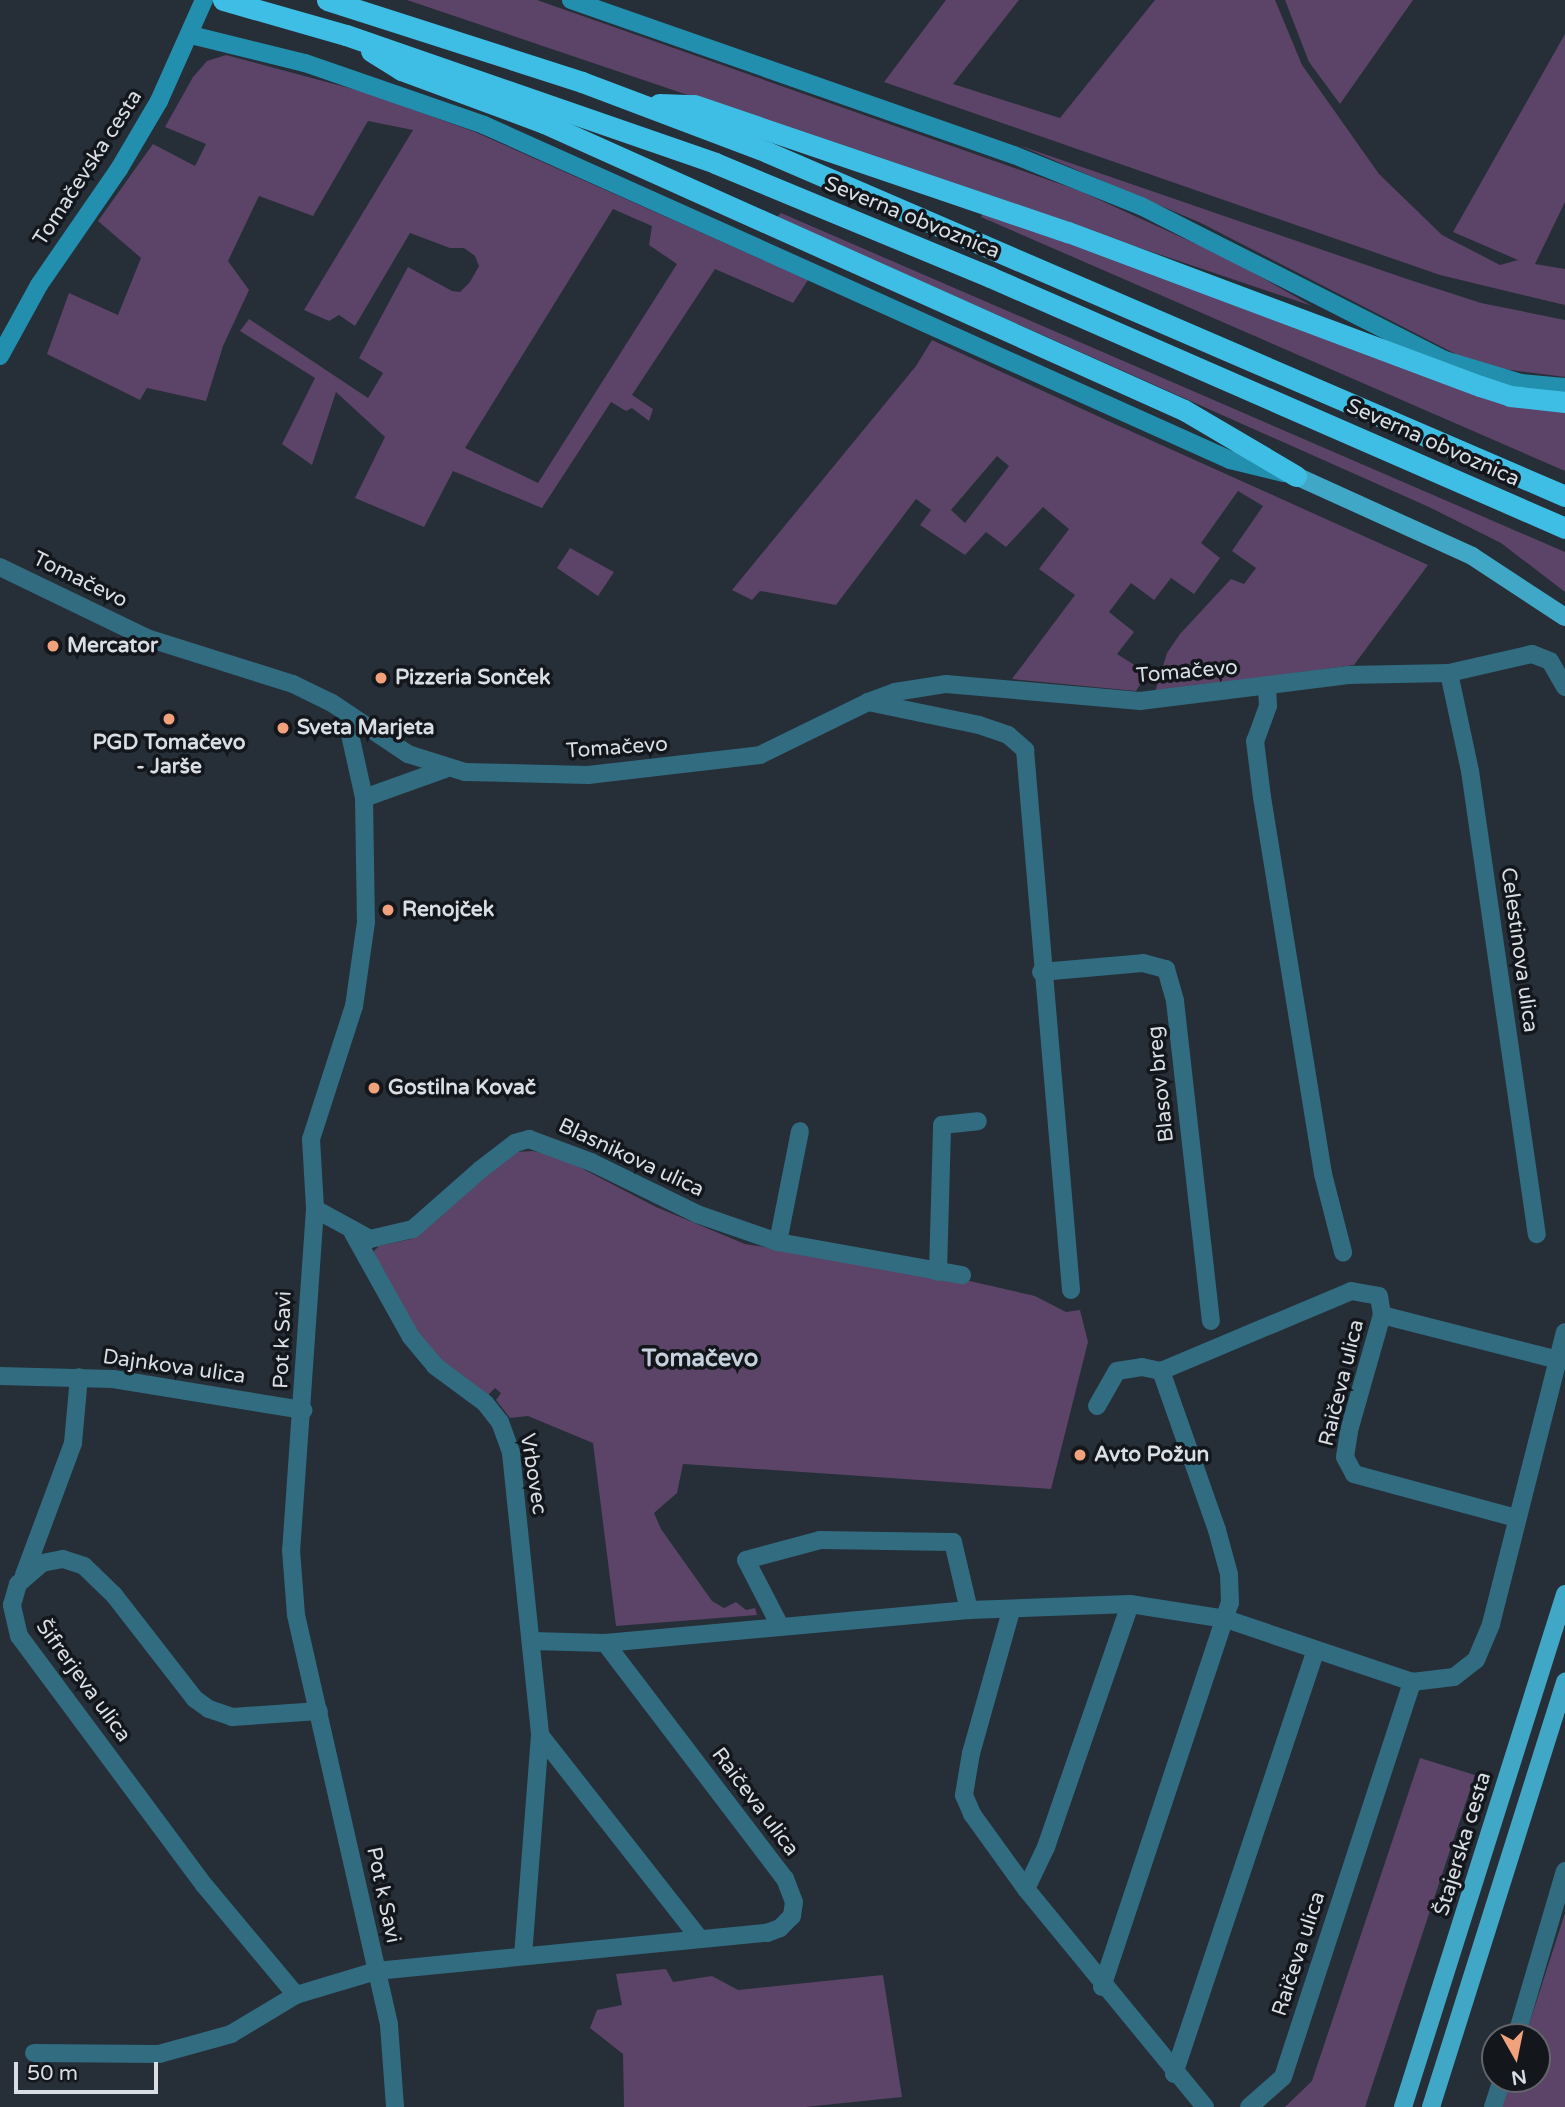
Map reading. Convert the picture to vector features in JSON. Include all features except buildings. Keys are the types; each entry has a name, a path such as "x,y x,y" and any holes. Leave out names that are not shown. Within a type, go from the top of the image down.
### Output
{"highway":[{"name":"Severna obvoznica","path":"223,0 346,34 715,163 990,277 1565,528"},
{"name":"Severna obvoznica","path":"327,0 639,104 975,239 1565,496"},
{"path":"346,34 401,70 544,123 1184,410 1296,476"},
{"path":"639,104 694,105 1197,277 1480,386 1510,396 1565,402"}],"main road":[{"path":"1296,476 1472,556 1565,617"},
{"name":"Štajerska cesta","path":"1404,2107 1565,1594"},
{"path":"1431,2107 1565,1682"}],"street":[{"name":"Tomačevska cesta","path":"0,356 39,285 119,169 193,30 204,0"},
{"path":"571,0 1014,155 1141,206 1445,360 1521,383 1565,387"},
{"path":"193,30 304,63 484,125 1230,460 1296,476"},
{"name":"Tomačevo","path":"0,567 147,638 292,684 345,712 393,746 445,769 588,775 739,758 775,750 868,702 895,692 946,684 1140,701 1348,676 1449,673 1539,654 1555,667 1565,687"},
{"name":"Celestinova ulica","path":"1449,673 1470,771 1537,1234"},
{"name":"Tomačevo","path":"1267,687 1268,706 1255,740 1262,797 1323,1174 1343,1252"},
{"path":"868,702 979,725 1020,743 1028,765 1041,972 1071,1290"},
{"name":"Pot k Savi","path":"345,712 364,798 368,862 361,965 354,1006 311,1139 315,1209 303,1410 291,1550 296,1615 389,2025 395,2107"},
{"path":"364,798 445,769"},
{"name":"Blasov breg","path":"1041,972 1143,963 1166,969 1175,1001 1211,1321"},
{"path":"937,1272 942,1125 978,1121"},
{"path":"778,1242 800,1132"},
{"name":"Blasnikova ulica","path":"315,1209 353,1233 370,1239 413,1229 480,1170 515,1143 528,1139 591,1162 697,1214 778,1242 962,1275"},
{"name":"Vrbovec","path":"353,1233 411,1337 435,1366 485,1403 507,1436 532,1641 540,1735 523,1954"},
{"path":"1097,1406 1117,1371 1142,1367 1161,1371 1350,1291 1379,1296 1382,1315"},
{"name":"Raičeva ulica","path":"1516,1518 1354,1474 1347,1467 1350,1427 1382,1315 1558,1360"},
{"path":"532,1641 605,1643 969,1610 1011,1611 1130,1604 1226,1619 1315,1653 1412,1682 1454,1677 1476,1660 1491,1624 1565,1332"},
{"path":"1102,1987 1226,1619 1229,1574 1161,1371"},
{"name":"Dajnkova ulica","path":"0,1377 79,1377 303,1410"},
{"name":"Dajnkova ulica","path":"24,1575 73,1443 79,1377"},
{"path":"780,1626 746,1560 820,1540 953,1542 969,1610"},
{"path":"24,1575 42,1563 63,1559 85,1566 114,1595 195,1699 218,1714 250,1717 318,1711"},
{"name":"Šifrerjeva ulica","path":"24,1575 12,1605 19,1636 204,1885 296,1995"},
{"path":"1026,1889 1046,1847 1130,1604"},
{"path":"1011,1611 971,1753 964,1795 972,1814 1026,1889 1102,1987 1205,2107"},
{"name":"Raičeva ulica","path":"605,1643 790,1890 792,1916 780,1928 767,1933 699,1938"},
{"path":"1174,2074 1315,1653"},
{"name":"Raičeva ulica","path":"1249,2107 1283,2077 1412,1682"},
{"path":"540,1735 699,1938"},
{"path":"1520,2023 1565,1871"},
{"name":"Pot k Savi","path":"376,1971 699,1938"},
{"path":"34,2053 159,2054 231,2034 296,1995 376,1971"}],"shaded area":[{"path":"407,0 537,0 1080,191 1229,259 1312,306"},
{"path":"946,0 1019,0 953,84 1060,118 1155,0 1275,0 1302,65 1379,174 1442,235 1500,265 1518,260 1453,232 1565,34 1565,202 1535,264 1565,269 1565,305 1440,275 884,82"},
{"path":"1285,0 1413,0 1340,104 1309,62"},
{"path":"226,55 364,92 475,132 808,280 793,303 715,269 632,395 653,409 649,421 632,408 626,411 611,402 542,508 453,471 424,527 355,498 385,437 336,392 312,465 282,444 315,378 240,331 249,319 368,398 383,373 359,358 408,267 452,291 460,292 470,282 479,266 475,256 464,248 450,248 410,233 355,326 339,315 329,321 304,310 413,130 368,121 313,216 259,196 228,261 249,290 223,346 206,401 147,388 140,400 47,354 69,293 118,315 141,258 98,221 153,144 195,166 206,144 165,127 193,77 207,61","holes":["613,209 652,226 649,245 677,264 538,483 465,448"]},
{"path":"1018,145 1481,303 1565,320 1565,377 1479,366 1201,223"},
{"path":"781,213 1565,552 1565,592 1501,543 1429,507 777,217"},
{"path":"983,213 1565,411 1565,471 981,217"},
{"path":"932,340 1428,565 1354,665 1155,692 1167,653 1180,634 1231,579 1244,584 1256,568 1232,551 1263,506 1238,491 1201,543 1220,558 1194,594 1171,578 1154,600 1131,583 1109,612 1134,632 1117,654 1147,673 1136,691 1012,679 1075,595 1039,569 1069,529 1043,507 1006,547 986,532 965,555 920,525 931,510 916,499 836,605 760,591 752,600 732,590 916,366","holes":["997,456 1009,466 965,523 951,510"]},
{"path":"570,548 614,572 598,596 557,568"},
{"path":"533,1151 558,1156 656,1207 745,1244 965,1280 1035,1296 1066,1312 1080,1310 1088,1342 1051,1489 683,1464 677,1493 654,1513 661,1529 712,1601 724,1608 736,1602 746,1610 755,1608 757,1615 616,1626 593,1443 528,1416 510,1418 496,1400 501,1393 495,1388 487,1396 441,1361 424,1344 375,1259 374,1251 379,1246 411,1239 515,1152"},
{"path":"1420,1758 1475,1775 1365,2107 1285,2107 1312,2081"},
{"path":"1565,1913 1565,2107 1502,2107 1506,2093 1551,2093 1551,2023 1530,2023"},
{"path":"666,1969 673,1982 712,1976 738,1990 883,1975 902,2097 805,2107 624,2107 623,2054 590,2028 597,2010 622,2005 616,1974"}],"place":[{"name":"Mercator","path":"53,646"},
{"name":"Pizzeria Sonček","path":"381,678"},
{"name":"PGD Tomačevo - Jarše","path":"169,719"},
{"name":"Sveta Marjeta","path":"283,728"},
{"name":"Renojček","path":"388,910"},
{"name":"Gostilna Kovač","path":"374,1088"},
{"name":"Avto Požun","path":"1080,1455"}],"district":[{"name":"Tomačevo","path":"700,1359"}]}
